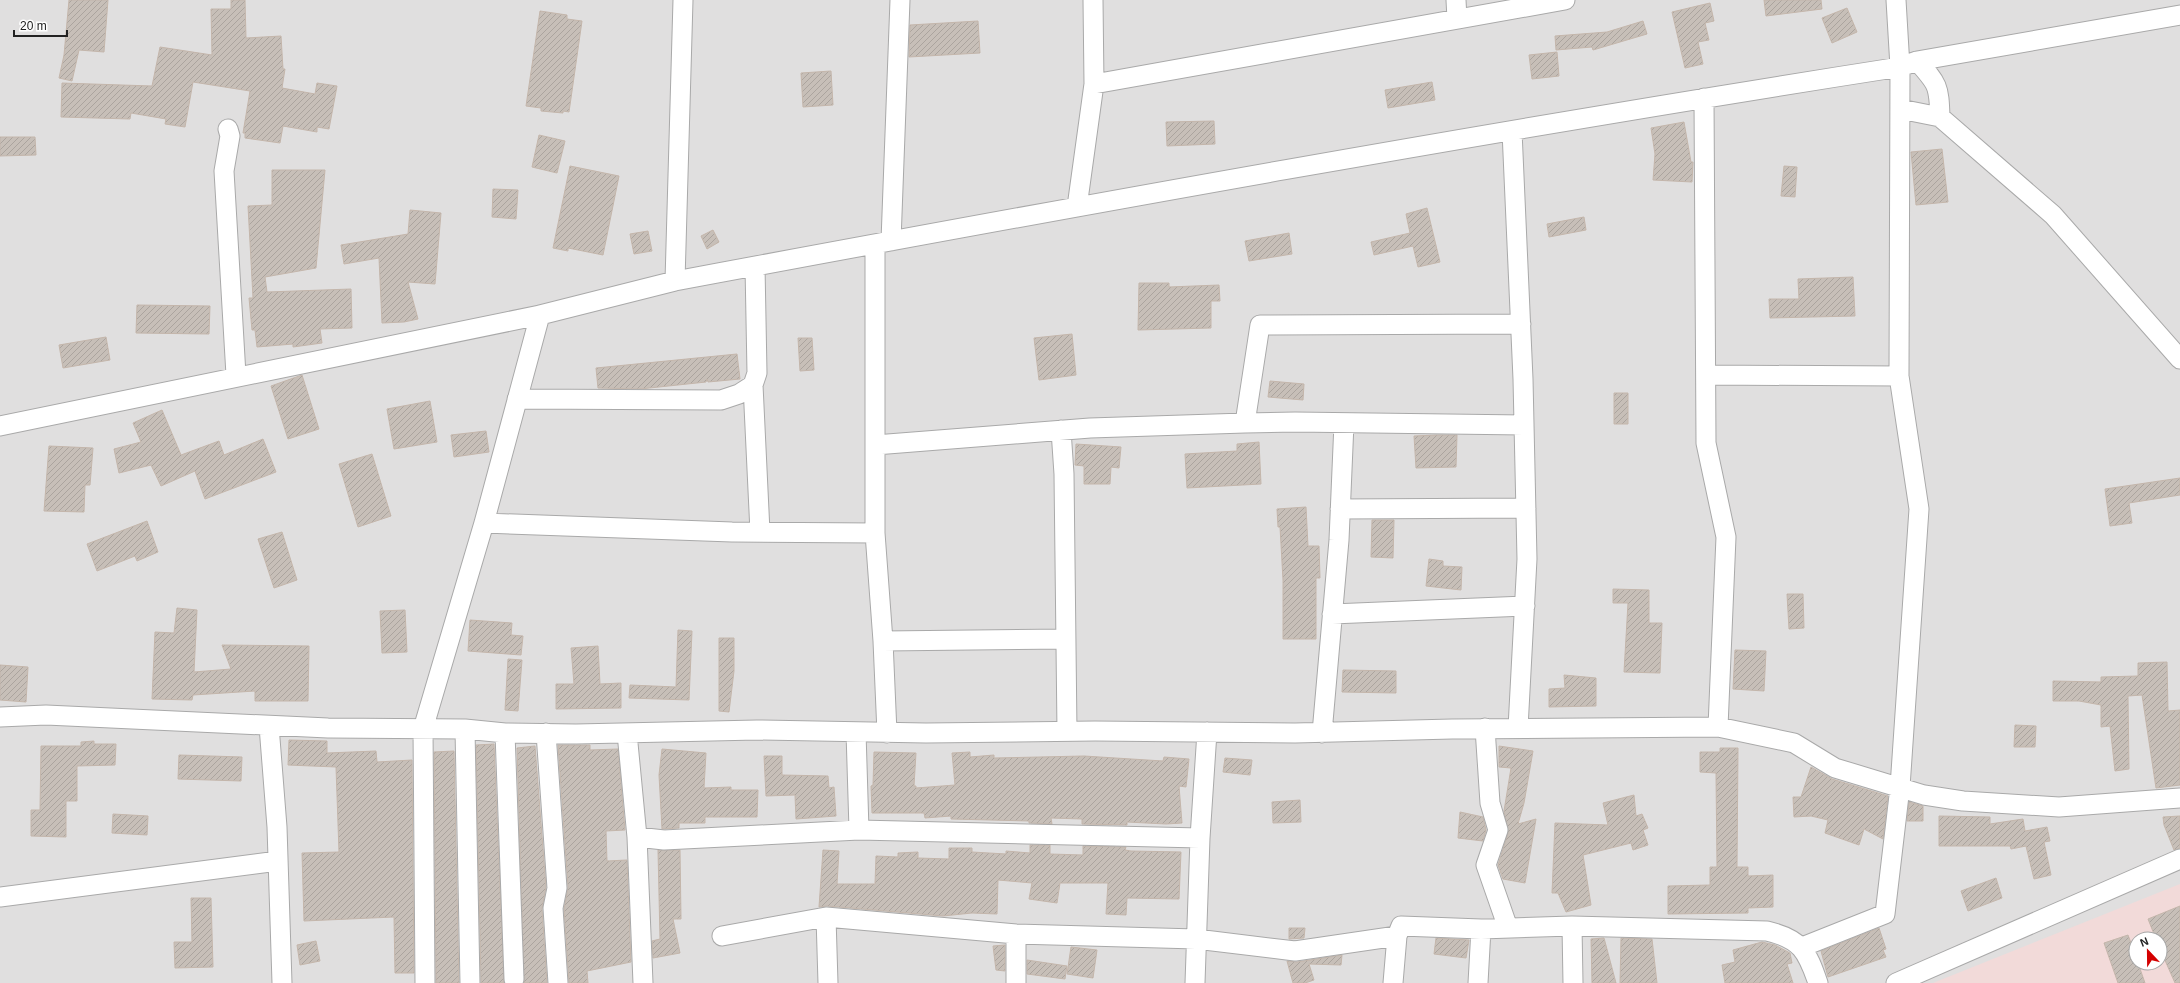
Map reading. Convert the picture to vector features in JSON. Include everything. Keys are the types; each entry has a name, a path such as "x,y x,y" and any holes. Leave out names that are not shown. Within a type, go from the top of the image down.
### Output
{"street":[{"path":"675,281 683,0"},
{"path":"887,733 883,641 875,533 875,445 883,242 900,0"},
{"path":"1077,207 1094,84 1093,0"},
{"path":"1456,0 1457,19"},
{"path":"1094,84 1565,0"},
{"path":"1802,947 1885,914 1900,787 1919,509 1900,376 1900,109 1908,64 1896,0"},
{"path":"0,426 540,314 675,281 1077,207 1908,64 2180,15"},
{"path":"1908,64 1935,82 1939,92 1940,117"},
{"path":"1704,98 1706,443 1726,537 1718,727"},
{"path":"1900,109 1940,117 2053,215 2180,359"},
{"path":"228,129 230,136 224,171 236,376"},
{"path":"1512,131 1521,324 1527,559 1518,728"},
{"path":"755,266 757,372 753,385 760,532"},
{"path":"425,983 423,729 484,523 540,314"},
{"path":"1245,423 1260,326 1521,324"},
{"path":"1706,375 1900,376"},
{"path":"517,399 722,400 740,394 753,385"},
{"path":"875,445 1061,430 1245,423 1344,422 1524,426"},
{"path":"1322,733 1340,509 1344,422"},
{"path":"1061,430 1064,474 1067,731"},
{"path":"1340,509 1526,508"},
{"path":"484,523 760,532 875,533"},
{"path":"1332,614 1524,606"},
{"path":"883,641 1066,639"},
{"path":"0,717 46,715 270,726 465,729 506,733 627,733 757,730 887,733 1067,731 1322,733 1484,728 1718,727 1794,744 1835,768 1924,795 1964,801 2059,807 2180,798"},
{"path":"270,726 278,861 282,983"},
{"path":"1484,728 1490,803 1498,830 1486,865 1508,928"},
{"path":"465,729 470,983"},
{"path":"856,732 859,830"},
{"path":"1195,983 1200,838 1207,732"},
{"path":"506,733 514,979"},
{"path":"546,733 557,888 553,908 558,983"},
{"path":"627,733 637,837 643,983"},
{"path":"637,837 664,840 859,830 1200,838"},
{"path":"1896,983 2180,859"},
{"path":"0,897 278,861"},
{"path":"722,936 826,917 1016,934 1196,939 1294,951 1397,936"},
{"path":"826,917 828,983"},
{"path":"1393,983 1397,936 1401,926 1481,929 1572,926 1767,931 1785,935 1802,947 1818,983"},
{"path":"1572,926 1573,983"},
{"path":"1478,983 1481,929"},
{"path":"1016,934 1016,983"}],"shaded area":[{"path":"0,0 2180,0 2180,983 0,983"},
{"path":"2180,884 2180,983 1933,983"}],"building":[{"path":"69,0 108,0 104,52 79,50 72,81 59,78 64,55"},
{"path":"231,0 245,0 246,38 281,36 283,69 285,69 282,88 315,94 317,83 337,86 329,129 317,127 317,132 283,126 280,143 245,138 245,133 243,133 250,91 193,82 185,127 165,124 166,119 131,113 130,119 61,117 62,83 152,86 160,47 212,55 211,9 231,9"},
{"path":"1764,0 1821,0 1822,9 1766,16"},
{"path":"1710,3 1714,21 1705,23 1709,40 1698,42 1703,64 1685,68 1672,12"},
{"path":"1847,8 1857,32 1832,43 1822,18"},
{"path":"540,11 567,15 567,19 582,21 569,112 563,111 563,113 541,111 541,108 526,106"},
{"path":"978,21 980,53 909,57 910,25"},
{"path":"1643,21 1647,34 1593,50 1592,47 1556,50 1555,36 1607,32"},
{"path":"1557,52 1559,76 1532,79 1529,55"},
{"path":"831,71 833,105 803,107 801,73"},
{"path":"1432,82 1435,100 1388,108 1385,90"},
{"path":"1214,121 1215,144 1167,146 1166,122"},
{"path":"1684,122 1691,162 1693,162 1692,182 1653,180 1655,154 1651,128"},
{"path":"539,135 565,141 557,173 532,167"},
{"path":"0,137 35,137 36,155 0,156"},
{"path":"1942,149 1948,202 1916,205 1911,152"},
{"path":"570,166 619,176 603,255 568,248 568,251 553,248"},
{"path":"1784,166 1797,167 1795,197 1781,196"},
{"path":"272,170 325,170 316,268 265,277 267,292 351,289 352,328 320,329 322,343 293,347 293,344 257,347 255,330 252,330 249,298 253,298 248,206 272,205"},
{"path":"493,189 518,190 516,219 492,217"},
{"path":"1427,208 1440,262 1418,267 1413,246 1374,255 1371,242 1410,233 1406,214"},
{"path":"410,210 441,213 435,284 408,282 418,319 404,322 382,323 379,258 344,264 341,245 408,234"},
{"path":"1584,217 1586,230 1549,237 1547,224"},
{"path":"713,230 719,242 707,249 701,236"},
{"path":"648,231 652,251 634,254 630,234"},
{"path":"1289,233 1292,254 1249,261 1245,241"},
{"path":"1853,277 1855,316 1770,318 1769,299 1799,299 1798,279"},
{"path":"1139,283 1169,283 1169,287 1219,285 1220,301 1211,301 1211,328 1138,330"},
{"path":"137,305 210,306 209,334 136,333"},
{"path":"1072,334 1076,375 1039,380 1034,338"},
{"path":"106,337 110,360 63,368 59,345"},
{"path":"798,338 812,338 814,370 800,371"},
{"path":"737,354 740,379 708,382 707,379 706,382 640,389 598,388 596,368"},
{"path":"302,375 319,429 288,439 271,386"},
{"path":"1270,381 1304,384 1303,400 1268,397"},
{"path":"1614,393 1628,393 1628,424 1614,424"},
{"path":"430,401 437,442 394,449 387,409"},
{"path":"162,410 181,455 219,441 224,455 263,439 276,472 205,499 195,471 161,486 151,465 119,473 114,449 141,442 133,423"},
{"path":"486,431 489,452 454,457 451,435"},
{"path":"1457,435 1456,467 1416,468 1414,436"},
{"path":"1259,442 1261,484 1187,488 1185,454 1237,451 1237,444"},
{"path":"1076,444 1121,447 1119,468 1111,467 1110,484 1084,484 1084,466 1075,465"},
{"path":"49,446 93,448 90,485 85,485 84,512 44,511"},
{"path":"372,454 391,516 358,527 339,464"},
{"path":"2180,478 2180,495 2129,503 2132,523 2110,526 2105,489"},
{"path":"1306,507 1308,546 1319,546 1320,578 1316,578 1316,639 1283,639 1283,580 1280,527 1278,527 1277,509"},
{"path":"1372,520 1394,520 1393,558 1371,557"},
{"path":"147,521 158,552 137,561 135,556 97,571 87,544"},
{"path":"282,532 297,580 274,588 258,539"},
{"path":"1429,559 1443,561 1443,566 1462,567 1461,590 1426,586"},
{"path":"1613,589 1649,590 1649,623 1662,623 1660,673 1624,672 1628,603 1613,603"},
{"path":"1787,594 1803,594 1804,628 1789,629"},
{"path":"177,608 197,610 194,672 231,669 222,645 309,646 308,701 255,701 255,691 193,695 192,700 152,699 155,632 174,633"},
{"path":"405,610 407,652 382,653 380,611"},
{"path":"470,620 512,623 511,635 523,636 521,655 468,651"},
{"path":"678,630 692,631 689,700 629,698 630,685 676,687"},
{"path":"719,638 734,638 734,671 729,712 719,711"},
{"path":"598,646 600,684 621,683 621,708 556,709 556,684 574,684 571,648"},
{"path":"1735,650 1766,651 1764,691 1733,689"},
{"path":"508,659 522,660 518,711 505,710"},
{"path":"2167,662 2168,711 2180,710 2180,785 2156,788 2142,695 2128,696 2129,769 2115,771 2110,726 2101,727 2101,705 2079,701 2053,701 2053,681 2101,682 2101,677 2138,676 2138,663"},
{"path":"0,665 28,667 26,702 0,700"},
{"path":"1343,670 1396,671 1396,693 1342,692"},
{"path":"1564,675 1596,678 1596,706 1549,707 1549,689 1565,688"},
{"path":"2015,725 2036,726 2035,747 2014,747"},
{"path":"289,740 327,741 327,753 376,751 377,762 412,760 414,973 395,973 394,917 304,921 302,853 339,852 336,767 288,765"},
{"path":"94,741 94,744 116,744 115,765 77,766 77,801 66,801 66,837 31,836 31,810 40,810 41,746 81,746 81,742"},
{"path":"494,744 504,983 481,983 476,745"},
{"path":"558,745 590,745 590,750 618,749 625,830 606,831 607,861 627,860 631,962 587,971 588,983 569,983 564,909 568,887"},
{"path":"535,746 546,887 542,909 547,983 524,983 517,748"},
{"path":"1499,746 1533,751 1524,803 1518,824 1536,819 1525,883 1503,879 1498,865 1508,833 1504,811 1511,768 1499,767"},
{"path":"1720,748 1738,748 1737,867 1748,867 1748,876 1773,875 1773,907 1748,908 1748,913 1668,914 1668,886 1710,885 1710,867 1717,867 1716,773 1700,772 1700,752 1720,752"},
{"path":"662,749 706,753 704,788 731,787 731,790 758,790 757,817 705,817 705,823 679,823 679,828 662,829 659,775"},
{"path":"454,751 459,983 436,983 434,752"},
{"path":"874,752 916,753 914,786 916,786 916,788 955,785 952,753 970,752 970,757 994,755 994,758 1084,756 1163,761 1164,757 1189,759 1186,787 1179,786 1182,823 1166,824 1127,822 1127,825 1082,824 1082,819 1051,818 1052,824 1029,823 1029,821 951,819 951,816 925,818 924,813 872,813 871,786 873,785"},
{"path":"179,755 242,757 241,781 178,779"},
{"path":"764,756 782,756 782,775 828,776 829,788 834,787 836,816 796,819 795,795 766,796"},
{"path":"1225,758 1252,760 1250,775 1223,772"},
{"path":"1811,767 1832,779 1888,796 1883,839 1864,829 1859,845 1825,833 1828,820 1811,816 1794,817 1793,797 1801,797"},
{"path":"1634,795 1636,816 1642,814 1648,828 1643,830 1648,845 1633,850 1631,843 1583,855 1591,905 1566,912 1558,893 1552,893 1555,823 1608,825 1603,803"},
{"path":"1300,800 1301,822 1273,823 1272,802"},
{"path":"1909,802 1923,806 1923,821 1907,821"},
{"path":"1460,812 1483,817 1486,830 1483,841 1458,838"},
{"path":"113,814 148,816 147,835 112,833"},
{"path":"1939,816 1990,817 1990,824 2023,819 2025,831 2047,827 2050,841 2044,842 2051,875 2034,879 2026,846 2011,849 2010,846 1939,846"},
{"path":"2180,816 2180,848 2174,850 2164,825 2163,817"},
{"path":"1030,845 1050,845 1050,854 1083,855 1083,846 1126,847 1125,850 1131,851 1181,852 1179,899 1127,898 1126,915 1106,914 1108,883 1060,883 1057,903 1029,899 1032,883 998,880 997,914 972,913 943,916 827,906 819,907 823,850 839,851 837,884 875,884 876,856 898,857 898,853 918,852 918,858 949,859 949,848 972,848 972,852 1006,854 1006,851 1030,853"},
{"path":"658,850 680,850 681,919 673,919 680,953 653,958 652,941 660,939"},
{"path":"1996,878 2002,898 1968,911 1961,891"},
{"path":"191,898 211,898 213,967 175,968 174,942 192,942"},
{"path":"2180,906 2180,983 2175,983 2168,967 2168,931 2153,931 2148,919"},
{"path":"1289,928 1305,928 1304,938 1289,939"},
{"path":"1879,928 1886,949 1883,950 1886,957 1828,977 1821,951"},
{"path":"2128,935 2128,971 2141,971 2145,983 2118,983 2104,943"},
{"path":"1436,938 1469,940 1466,958 1434,954"},
{"path":"1604,938 1616,983 1592,983 1591,939"},
{"path":"1621,938 1652,939 1657,983 1620,983"},
{"path":"316,941 320,961 300,965 297,945"},
{"path":"1762,942 1775,945 1790,953 1792,963 1787,964 1793,983 1725,983 1722,965 1735,962 1733,950"},
{"path":"1005,945 1005,971 996,970 993,946"},
{"path":"1071,947 1097,950 1093,978 1067,974"},
{"path":"1342,955 1341,965 1309,964 1314,980 1305,983 1293,983 1287,961 1297,962"},
{"path":"1027,960 1067,966 1065,979 1027,974"}]}
